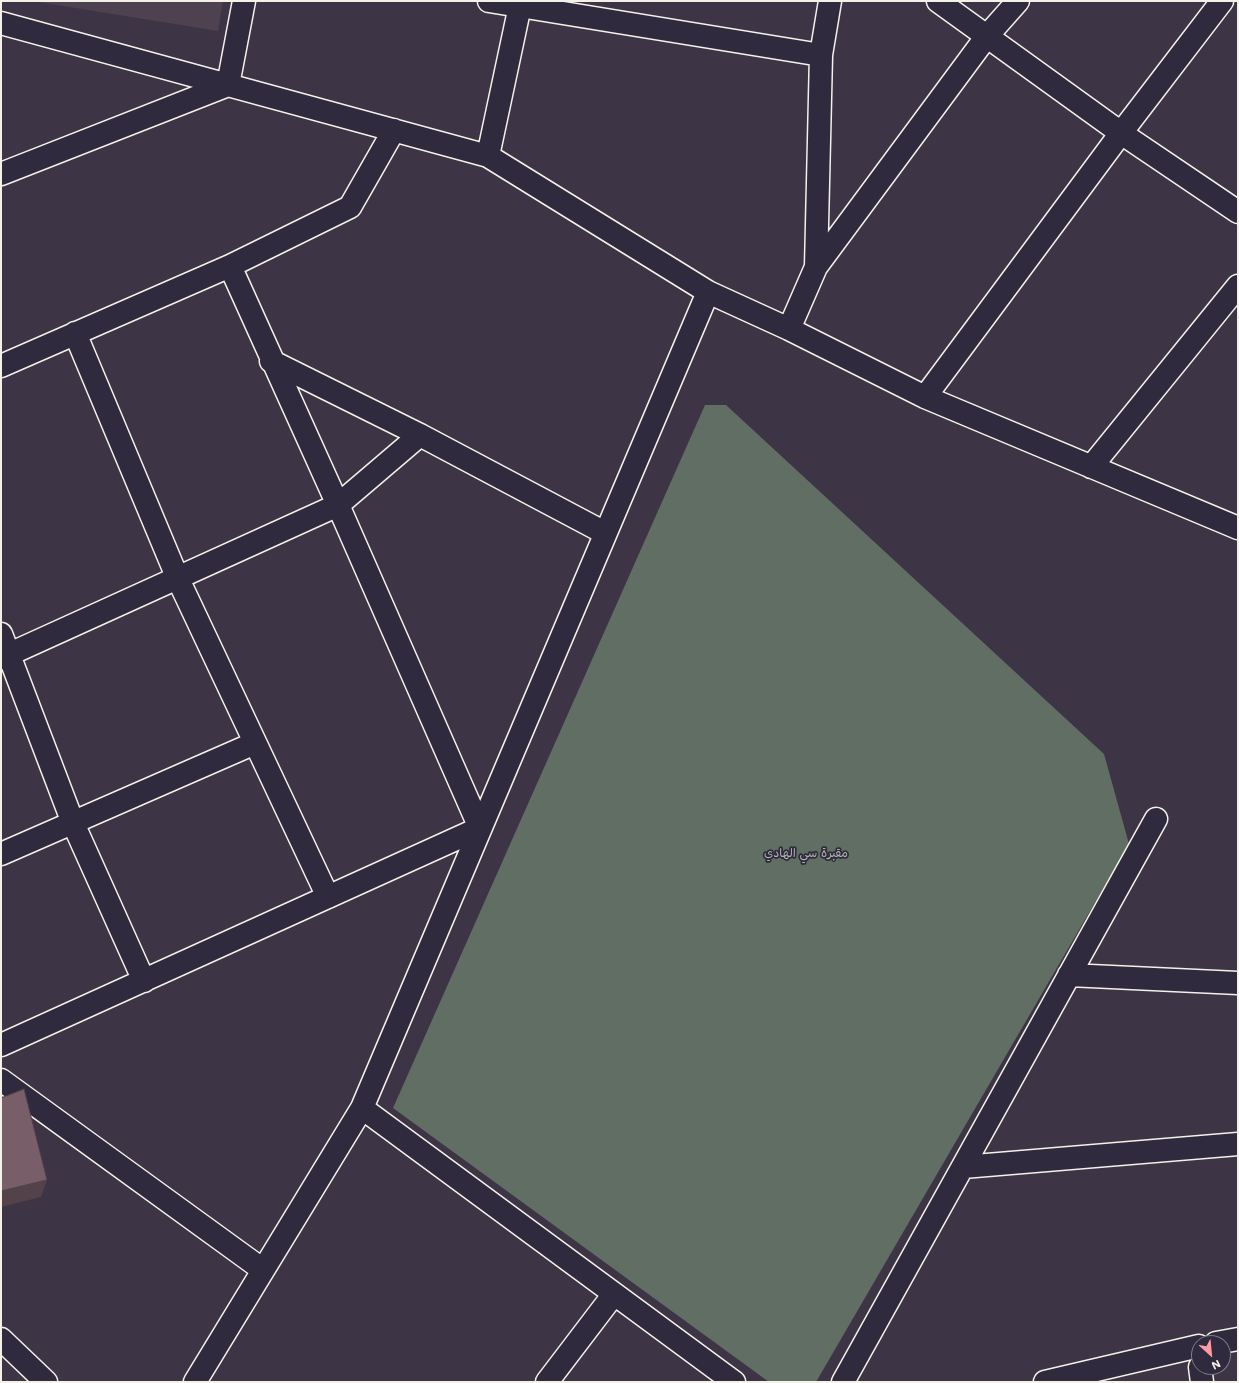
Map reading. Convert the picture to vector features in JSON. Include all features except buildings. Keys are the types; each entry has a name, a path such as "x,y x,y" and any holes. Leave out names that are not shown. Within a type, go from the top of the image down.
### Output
{"street":[{"path":"228,85 244,1"},
{"path":"489,1 521,4 821,54"},
{"path":"816,267 821,54 830,1"},
{"path":"938,1 1121,133 1238,212"},
{"path":"789,329 816,267 987,36 1018,1"},
{"path":"925,397 1121,133 1222,1"},
{"path":"488,156 521,4"},
{"path":"1,23 488,156 708,292 789,329 925,397 1238,528"},
{"path":"1,174 228,85"},
{"path":"1,366 230,266 350,207 394,130"},
{"path":"230,266 338,505 480,828"},
{"path":"1091,467 1238,286"},
{"path":"195,1382 362,1108 708,292"},
{"path":"75,333 178,579 328,897"},
{"path":"272,361 420,434 606,533"},
{"path":"5,656 178,579 338,505 420,434"},
{"path":"1,634 5,656 73,823 144,981"},
{"path":"1,854 255,743"},
{"path":"843,1382 1156,819"},
{"path":"1,1045 480,828"},
{"path":"1069,975 1238,983"},
{"path":"1,1080 263,1270"},
{"path":"362,1108 734,1382"},
{"path":"963,1167 1238,1144"},
{"path":"547,1382 614,1294"},
{"path":"1,1339 46,1382"},
{"path":"1045,1382 1191,1355"}],"shaded area":[{"path":"32,1 223,1 218,31"}],"green space":[{"name":"مقبرة سي الهادي","path":"705,405 726,405 1104,754 1129,844 816,1382 769,1382 393,1108"}]}
